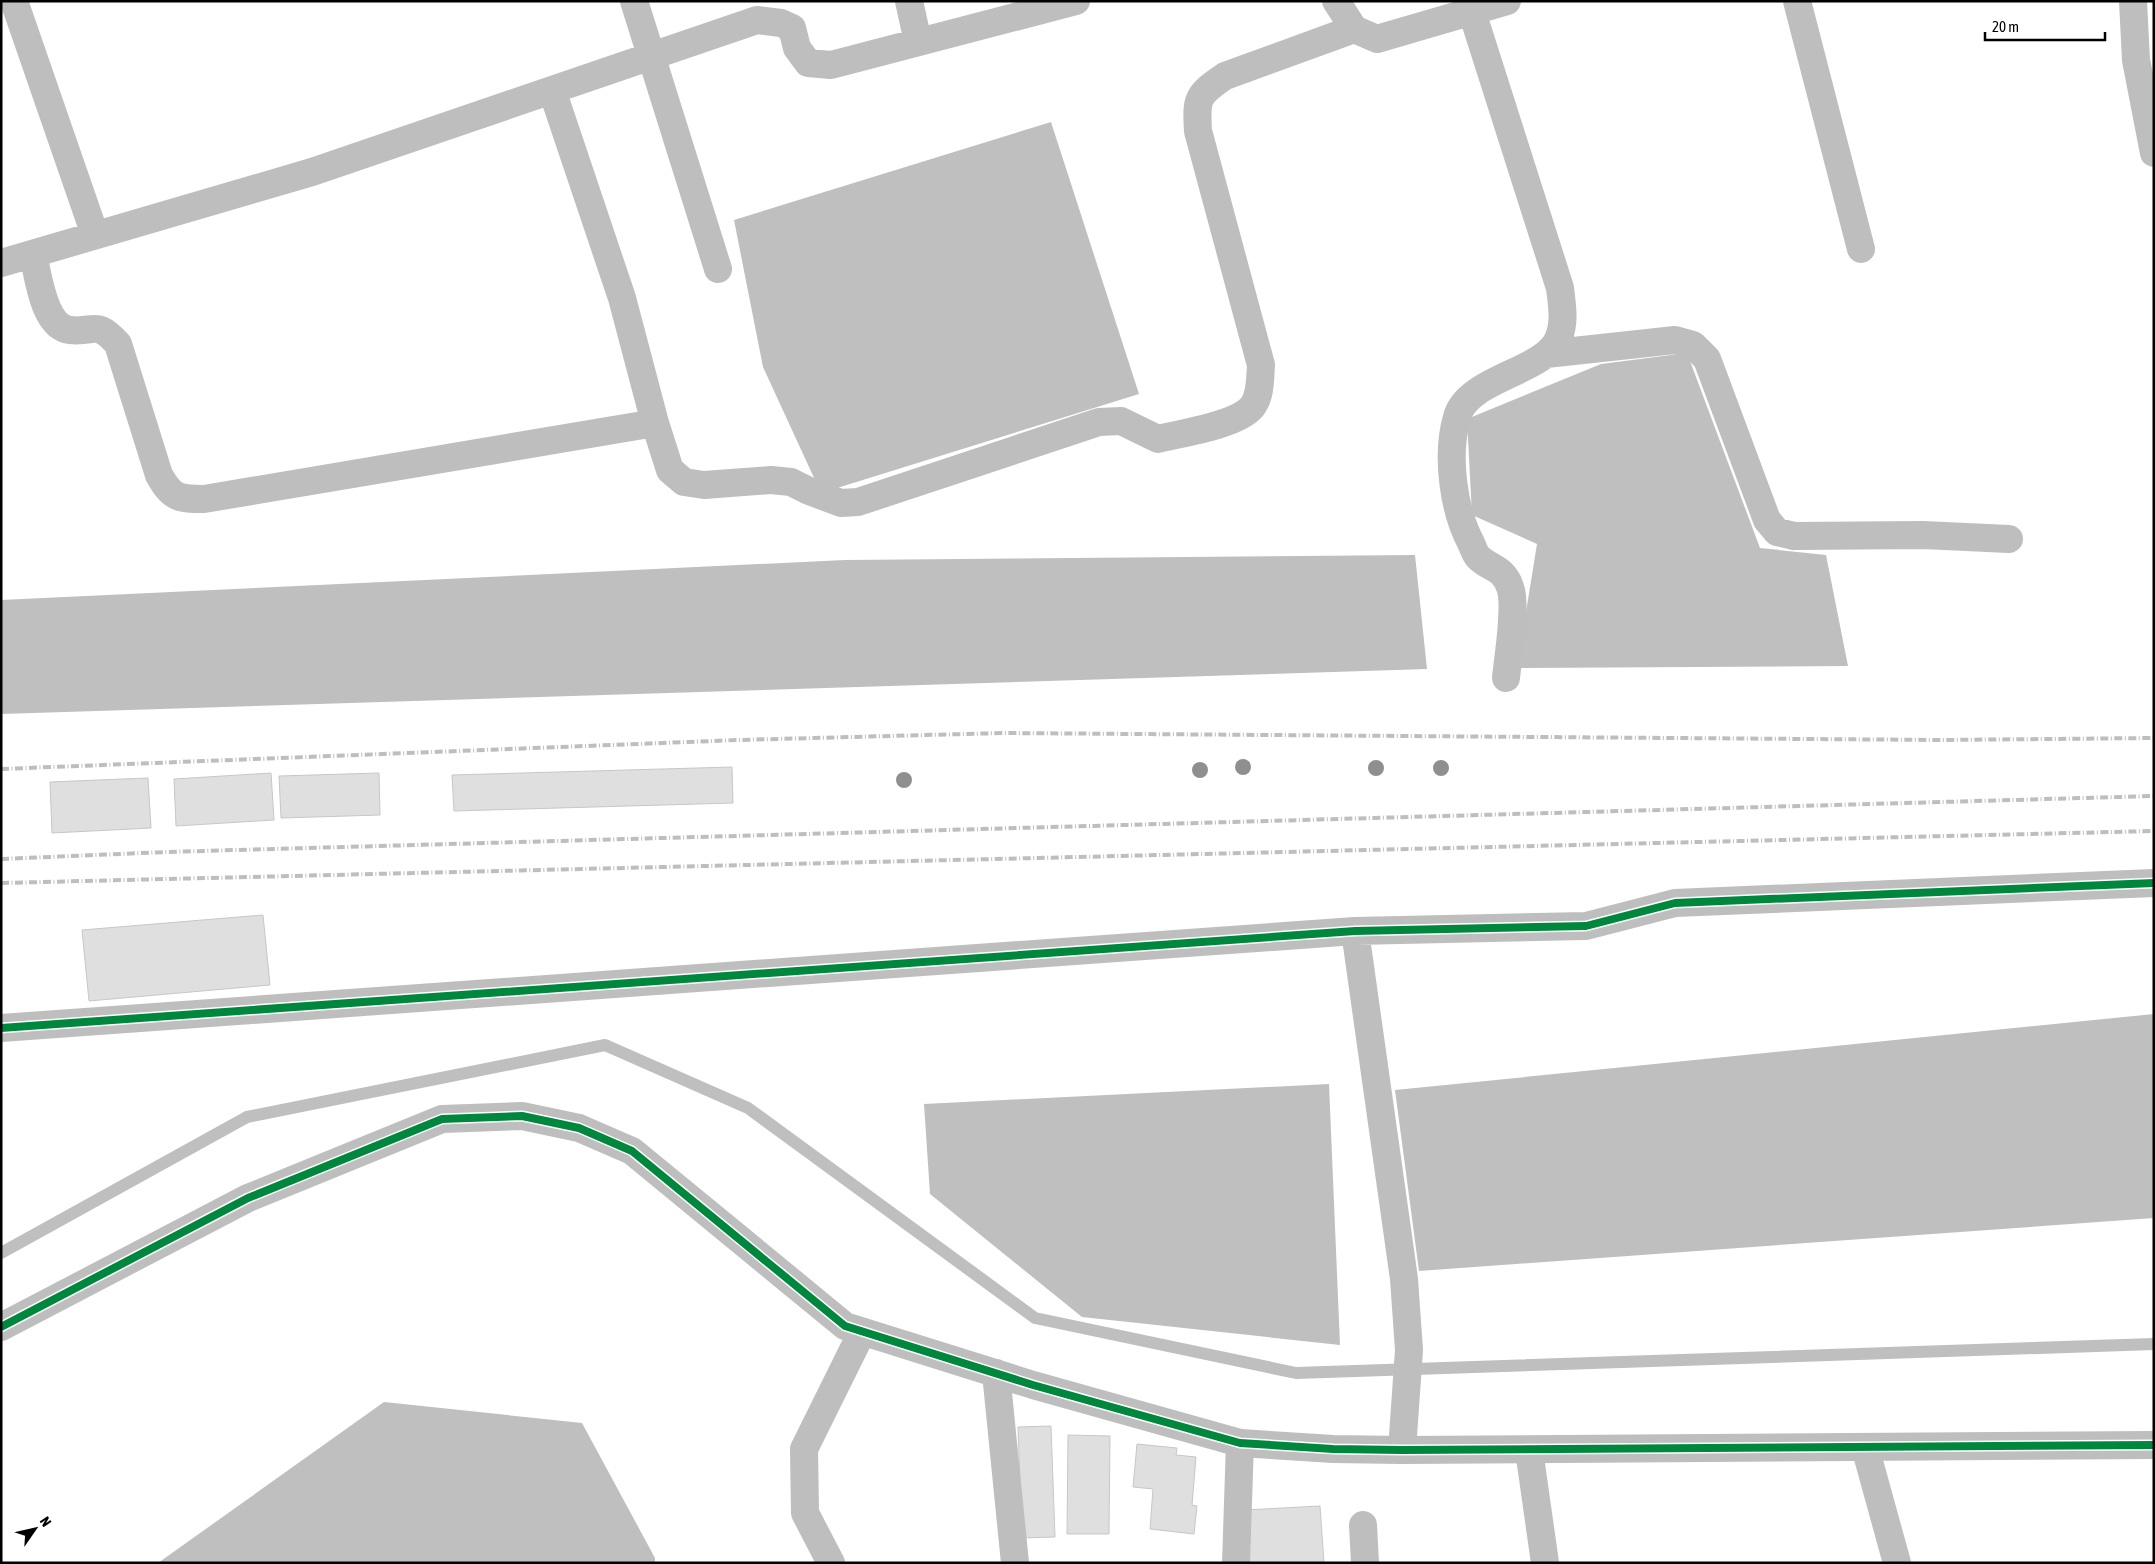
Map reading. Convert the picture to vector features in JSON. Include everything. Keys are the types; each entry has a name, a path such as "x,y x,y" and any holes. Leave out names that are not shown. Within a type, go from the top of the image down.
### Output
{"street":[{"path":"14,1 95,235"},
{"path":"634,1 718,269"},
{"path":"909,1 918,42"},
{"path":"1,264 312,172 757,20 781,23 792,28 797,48 808,63 831,66 1076,1"},
{"path":"1336,1 1354,29 1377,39 1507,1"},
{"path":"1797,1 1861,250"},
{"path":"2133,1 2136,60 2154,153"},
{"path":"1472,12 1560,288 1563,315 1558,338 1546,354"},
{"path":"552,90 622,298 670,470 684,482 704,485 778,480 791,482 841,503 858,502 1099,422 1121,421 1158,439 1238,418 1253,406 1258,393 1261,365 1198,131 1196,105 1206,89 1225,76 1354,29"},
{"path":"33,254 46,308 54,320 68,330 95,327 108,332 118,344 159,474 168,491 182,499 204,499 656,423"},
{"path":"1506,678 1512,618 1511,588 1499,570 1477,556 1463,528 1454,490 1453,440 1457,415 1472,394 1546,354 1675,340 1693,345 1707,359 1767,520 1777,532 1794,536 1923,535 2009,539"},
{"path":"1,1028 1355,931 1586,926 1674,903 2154,883"},
{"path":"1355,931 1404,1279 1409,1350 1402,1450"},
{"path":"1,1327 248,1198 442,1119 522,1116 579,1128 632,1151 845,1326 996,1373 1240,1443 1333,1449 1402,1450 2154,1445"},
{"path":"831,1563 805,1513 804,1449 862,1332"},
{"path":"996,1373 1015,1563"},
{"path":"1236,1563 1240,1443"},
{"path":"1865,1447 1897,1563"},
{"path":"1529,1450 1545,1563"},
{"path":"1363,1525 1365,1563"}],"shaded area":[{"path":"1051,122 1139,394 821,493 763,367 734,220"},
{"path":"1687,353 1760,548 1826,555 1848,666 1517,668 1537,544 1472,515 1467,419 1601,364"},
{"path":"1415,555 1427,669 1,714 1,600 845,560"},
{"path":"2154,1014 2154,1218 1419,1271 1395,1090"},
{"path":"1329,1084 1340,1345 1082,1317 930,1194 924,1104"},
{"path":"384,1402 582,1423 655,1558 655,1563 158,1563"}],"building":[{"path":"732,767 733,803 454,811 452,775"},
{"path":"271,773 274,820 176,826 174,779"},
{"path":"379,773 380,815 281,818 279,776"},
{"path":"148,778 151,828 52,833 50,782"},
{"path":"263,915 270,985 89,1001 82,930"},
{"path":"1051,1426 1055,1537 1022,1538 1018,1427"},
{"path":"1068,1435 1110,1436 1109,1534 1067,1534"},
{"path":"1137,1444 1177,1448 1176,1455 1196,1457 1192,1505 1197,1506 1194,1534 1150,1529 1153,1489 1133,1487"},
{"path":"1320,1506 1324,1563 1249,1563 1245,1510"}],"waterway":[{"path":"1,1253 247,1117 605,1045 748,1108 1035,1318 1296,1373 2154,1344"}],"railway":[{"path":"1,769 738,740 1003,733 1941,740 2154,738"},
{"path":"1,859 166,852 2154,796"},
{"path":"1,883 2154,831"}],"cycle path":[{"path":"1,1028 1355,931 1586,926 1675,903 2154,883"},
{"path":"1,1327 248,1198 442,1119 522,1116 579,1128 632,1151 845,1326 1033,1385 1240,1443 1333,1449 1402,1450 2154,1445"}]}
